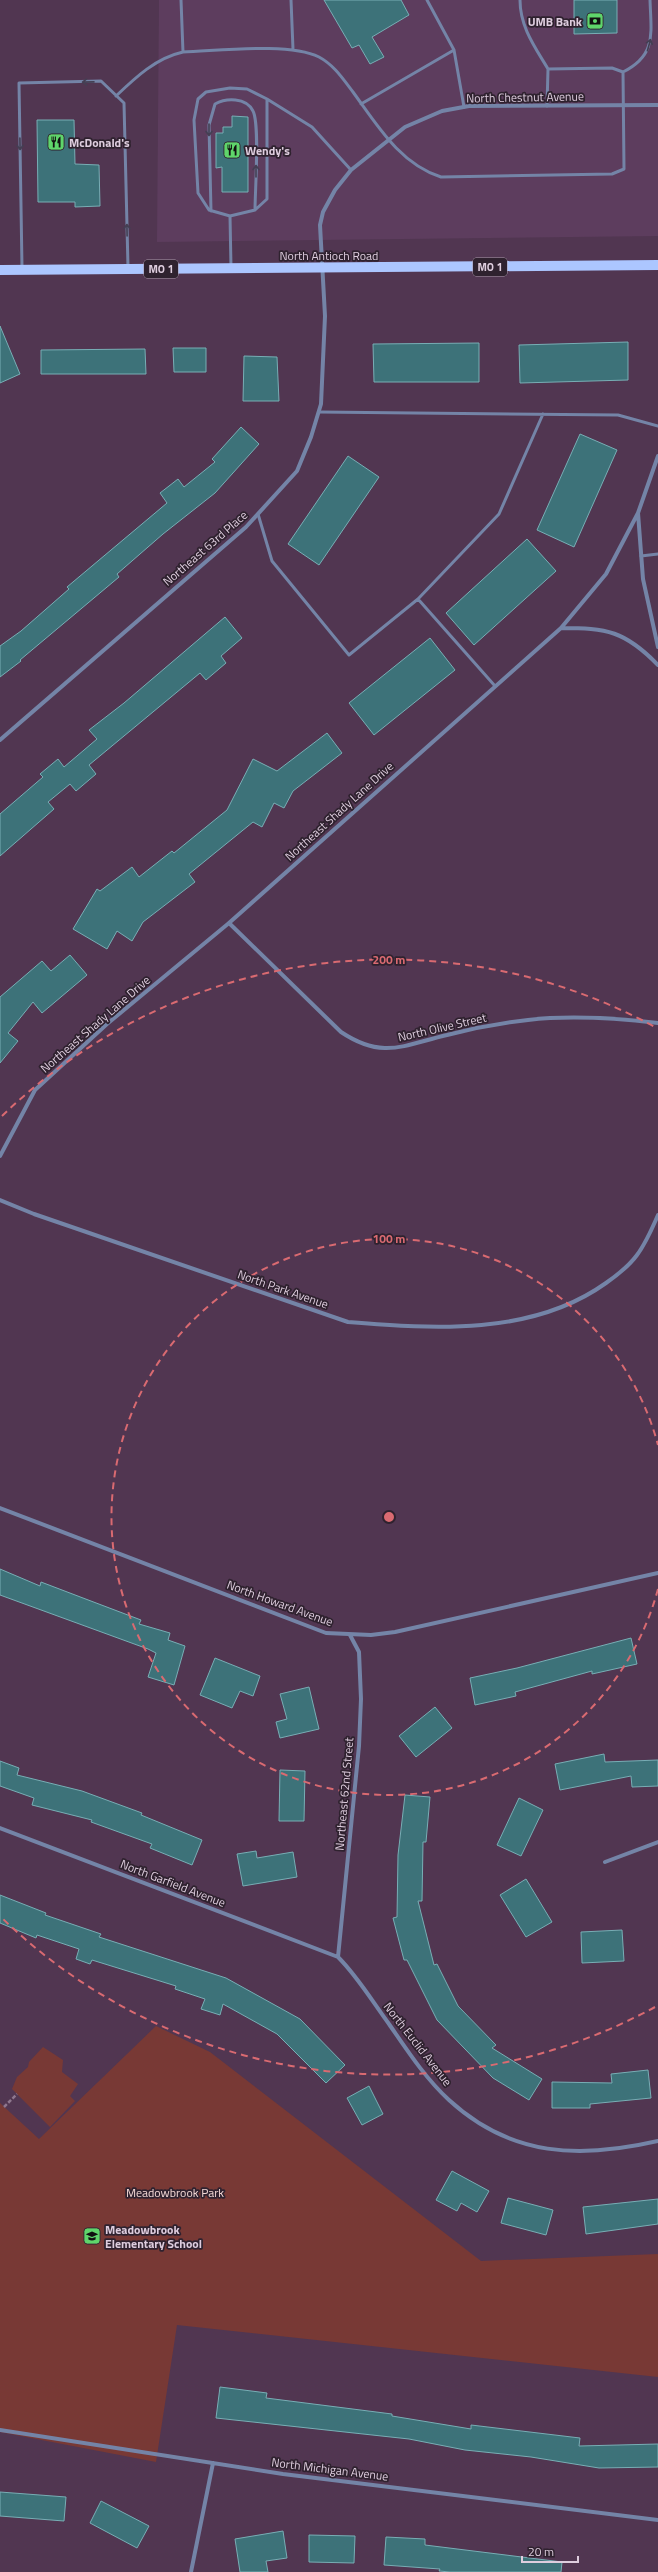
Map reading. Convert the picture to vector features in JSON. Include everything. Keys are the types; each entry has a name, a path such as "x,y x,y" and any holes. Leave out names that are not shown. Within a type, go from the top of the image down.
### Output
{"main road":[{"name":"North Antioch Road","path":"0,270 658,265"}],"street":[{"name":"North Chestnut Avenue","path":"323,268 320,225 335,190 352,170 388,140 416,120 442,111 464,108 658,105"},
{"name":"Northeast 63rd Place","path":"0,740 246,527 297,471 319,412 325,316 323,268"},
{"name":"Northeast Shady Lane Drive","path":"0,1156 35,1090 107,1024 230,923 561,628 606,574 638,513 658,457"},
{"path":"638,513 640,556 649,613 658,647"},
{"path":"561,628 593,628 616,634 638,645 658,665"},
{"name":"North Olive Street","path":"230,923 341,1032 363,1044 376,1048 401,1048 476,1028 528,1020 616,1018 658,1023"},
{"name":"North Park Avenue","path":"0,1200 34,1214 348,1322 436,1326 510,1322 539,1316 569,1305 616,1276 637,1256 658,1215"},
{"name":"North Howard Avenue","path":"0,1508 326,1633 350,1635 395,1632 658,1573"},
{"name":"Northeast 62nd Street","path":"338,1956 360,1722 359,1652 350,1635"},
{"name":"North Garfield Avenue","path":"0,1828 338,1956"},
{"path":"605,1862 658,1842"},
{"name":"North Euclid Avenue","path":"338,1956 351,1969 364,1991 430,2080 449,2100 478,2122 507,2137 533,2146 560,2152 588,2153 625,2149 658,2141"},
{"name":"North Michigan Avenue","path":"0,2430 282,2474 658,2520"},
{"path":"191,2572 213,2463"}],"lane":[{"path":"182,0 183,52"},
{"path":"291,0 293,49"},
{"path":"428,0 454,50 464,108"},
{"path":"520,0 520,16 528,36 548,69 547,106"},
{"path":"548,69 612,68 623,72 638,64 647,52 652,34 650,0"},
{"path":"116,96 142,71 170,55 183,52 293,49 319,57 337,71 388,140 410,161 428,173 441,177 612,174 624,169 623,72"},
{"path":"362,104 454,50"},
{"path":"22,270 19,83 101,81 124,103 128,269"},
{"path":"267,99 267,199 255,210 230,216 212,211 198,193 194,120 198,99 206,92 230,88 247,89 267,99 312,127 352,170"},
{"path":"212,211 209,125 215,104 222,100 233,99 244,103 253,111 256,126 255,210"},
{"path":"230,216 231,269"},
{"path":"319,412 618,415 658,426"},
{"path":"258,514 272,561 349,655 418,599 499,514 542,414"},
{"path":"640,556 658,554"},
{"path":"418,599 495,686"}],"path":[{"path":"4,2107 17,2094"}],"shaded area":[{"path":"159,0 658,0 658,236 157,242"}],"green space":[{"name":"Meadowbrook Park","path":"156,2026 210,2052 481,2261 658,2254 658,2377 177,2325 156,2462 0,2432 0,2103 39,2139"},
{"path":"43,2047 63,2060 62,2072 78,2084 70,2096 75,2101 50,2127 12,2089 17,2077 28,2067 29,2062"}],"building":[{"path":"324,0 401,0 409,15 372,37 384,57 370,64 359,45 352,48"},
{"name":"UMB Bank","path":"574,0 617,0 617,33 574,34"},
{"name":"Wendy's","path":"232,116 248,117 248,192 222,192 222,167 216,168 216,133 223,133 223,127 232,127"},
{"name":"McDonald's","path":"37,120 74,120 75,164 99,165 100,206 75,207 75,202 38,202"},
{"path":"0,326 20,374 0,383"},
{"path":"628,342 628,380 520,383 519,345"},
{"path":"479,343 479,382 374,382 373,344"},
{"path":"173,348 206,348 206,372 174,372"},
{"path":"145,349 146,374 41,374 41,350"},
{"path":"244,356 277,357 279,401 243,401"},
{"path":"241,427 259,444 215,493 163,534 117,574 119,577 20,660 21,661 0,677 0,646 21,631 69,589 67,587 167,503 160,493 178,479 184,487 215,462 212,459"},
{"path":"580,434 617,450 574,547 537,530"},
{"path":"348,456 379,477 319,565 288,544"},
{"path":"527,539 556,571 474,645 446,613"},
{"path":"225,617 242,638 221,656 226,663 206,680 200,673 89,765 96,774 76,791 70,784 48,802 54,809 0,856 0,814 43,777 40,774 58,759 64,767 97,739 89,730 124,703"},
{"path":"430,638 455,670 374,735 349,703"},
{"path":"327,733 342,753 293,791 284,808 274,803 262,827 253,822 189,874 195,882 143,922 132,941 117,931 107,949 73,929 97,889 100,891 132,867 139,877 172,851 174,853 227,810 253,759 277,771"},
{"path":"70,955 87,975 42,1013 33,1002 8,1033 18,1041 0,1063 0,997 42,961 51,971"},
{"path":"0,1569 40,1586 41,1582 141,1620 139,1624 170,1633 168,1640 185,1646 174,1685 148,1677 156,1653 0,1595"},
{"path":"631,1638 637,1664 592,1674 592,1671 515,1692 516,1696 475,1705 470,1678 517,1668"},
{"path":"215,1658 260,1676 253,1696 240,1691 232,1708 200,1695"},
{"path":"309,1687 319,1729 280,1738 276,1722 287,1719 280,1694"},
{"path":"435,1707 452,1728 416,1757 399,1736"},
{"path":"604,1754 605,1762 658,1760 658,1786 632,1787 631,1776 560,1790 555,1764"},
{"path":"0,1761 19,1768 17,1775 82,1791 142,1813 141,1815 202,1840 192,1865 150,1848 152,1844 91,1822 92,1820 32,1805 34,1798 0,1786"},
{"path":"280,1770 305,1771 304,1821 279,1821"},
{"path":"405,1795 430,1797 426,1842 423,1842 422,1901 418,1901 434,1965 437,1964 458,2006 496,2045 492,2048 542,2079 529,2100 493,2078 437,2020 407,1960 404,1960 393,1918 397,1917 398,1855"},
{"path":"519,1798 543,1810 521,1856 497,1845"},
{"path":"256,1851 257,1858 293,1852 297,1877 243,1886 237,1854"},
{"path":"526,1879 552,1922 526,1937 500,1895"},
{"path":"0,1895 46,1913 45,1915 101,1934 99,1937 226,1978 300,2019 345,2065 326,2083 277,2034 223,2004 220,2015 201,2009 205,1999 175,1989 176,1986 92,1960 90,1964 76,1959 79,1949 37,1935 36,1938 0,1923"},
{"path":"622,1930 624,1961 582,1963 581,1932"},
{"path":"648,2070 651,2098 590,2104 590,2108 552,2108 552,2082 612,2083 611,2074"},
{"path":"369,2086 383,2114 362,2125 347,2098"},
{"path":"452,2171 489,2191 477,2212 461,2203 457,2211 436,2200"},
{"path":"508,2198 553,2210 546,2235 501,2223"},
{"path":"658,2199 658,2224 586,2234 583,2207"},
{"path":"220,2387 267,2393 266,2398 392,2414 392,2416 471,2429 471,2425 580,2438 579,2446 658,2444 658,2467 599,2468 531,2457 465,2450 409,2439 216,2418"},
{"path":"0,2492 66,2497 64,2521 0,2516"},
{"path":"101,2501 149,2526 137,2548 90,2523"},
{"path":"283,2531 287,2558 266,2561 268,2572 240,2572 235,2539"},
{"path":"309,2535 355,2536 354,2563 309,2562"},
{"path":"386,2537 425,2539 425,2545 562,2562 561,2572 450,2572 439,2571 440,2569 384,2565"}],"place":[{"name":"UMB Bank","path":"595,21"},
{"name":"McDonald's","path":"56,142"},
{"name":"Wendy's","path":"232,150"},
{"name":"Meadowbrook Elementary School","path":"92,2236"}]}
